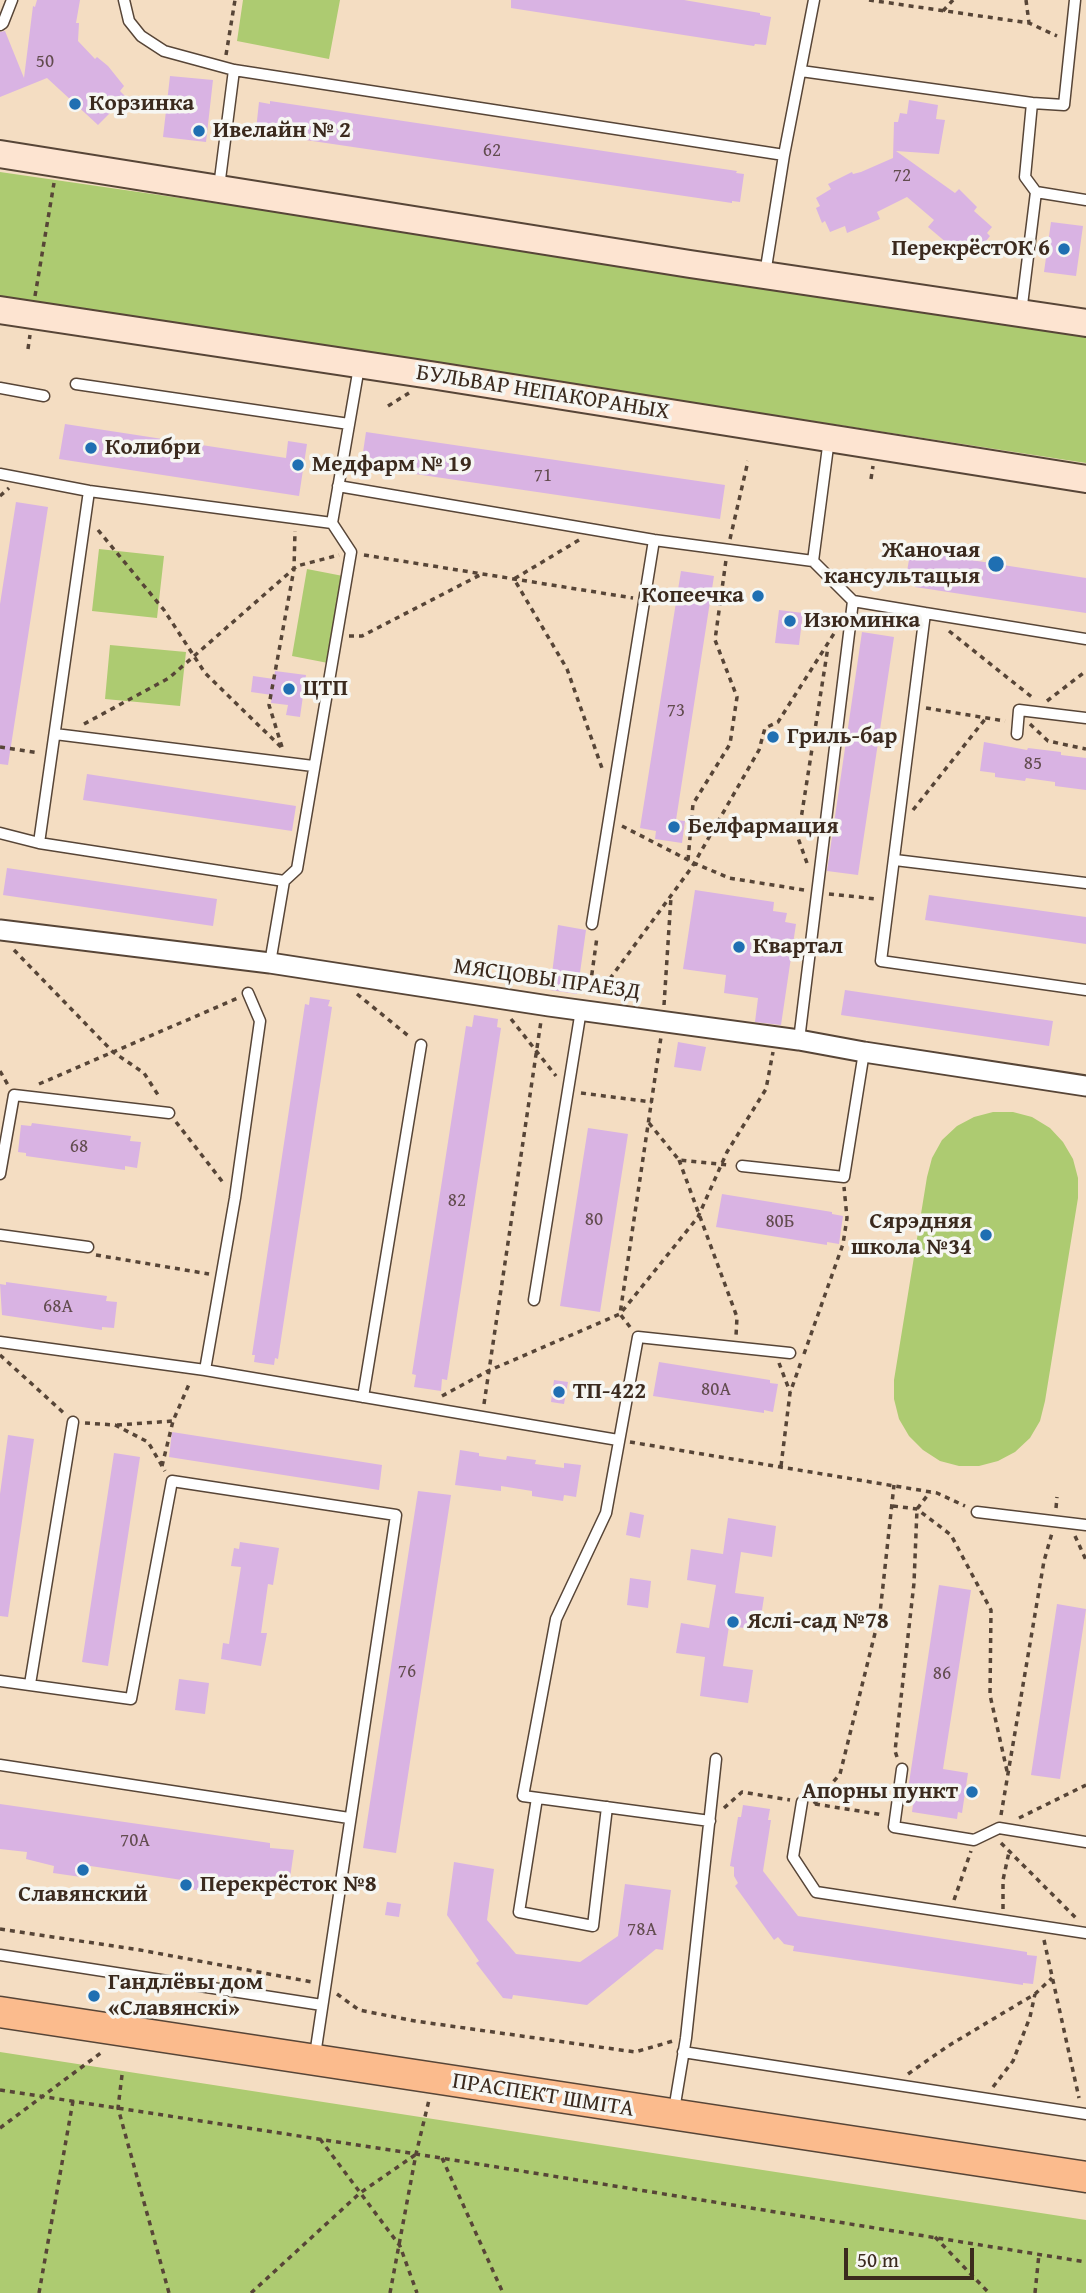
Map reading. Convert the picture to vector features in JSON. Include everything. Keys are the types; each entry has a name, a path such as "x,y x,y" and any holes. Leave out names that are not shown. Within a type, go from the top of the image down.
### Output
{"main road":[{"path":"0,154 1086,323"},
{"name":"БУЛЬВАР НЕПАКОРАНЫХ","path":"0,310 1086,479"},
{"name":"ПРАСПЕКТ ШМІТА","path":"0,2012 1086,2177"}],"street":[{"name":"МЯСЦОВЫ ПРАЕЗД","path":"5,938 270,963 584,1011 799,1040 1086,1086"}],"lane":[{"path":"0,25 12,0"},
{"path":"124,0 129,21 141,36 164,51 229,68 784,155"},
{"path":"765,275 784,155 814,0"},
{"path":"801,71 1032,103 1064,105 1075,0"},
{"path":"219,188 229,68"},
{"path":"1032,103 1025,177 1037,192 1086,200"},
{"path":"1021,313 1037,192"},
{"path":"270,963 284,881 298,869 313,766 351,552 332,523 359,365"},
{"path":"76,384 349,424"},
{"path":"0,388 44,396"},
{"path":"813,561 829,439"},
{"path":"0,474 89,491 332,523"},
{"path":"338,486 654,540 813,561 853,601 1086,639"},
{"path":"38,842 52,755 59,734 89,491"},
{"path":"592,924 654,540"},
{"path":"799,1040 853,601"},
{"path":"925,613 881,961 1086,990"},
{"path":"1017,734 1019,710 1086,718"},
{"path":"59,734 313,766"},
{"path":"0,833 38,842 284,881"},
{"path":"895,860 1086,883"},
{"path":"200,1370 222,1276 260,1020 248,993"},
{"path":"534,1300 568,1091 584,1011"},
{"path":"363,1397 421,1045"},
{"path":"742,1166 844,1177 863,1052"},
{"path":"0,1174 14,1095 169,1113"},
{"path":"0,1235 88,1247"},
{"path":"709,1821 523,1796 556,1619 606,1513 638,1336 790,1353"},
{"path":"0,1342 200,1370 618,1440"},
{"path":"30,1684 73,1422"},
{"path":"0,1681 131,1699 172,1481 396,1515 314,2060"},
{"path":"977,1512 1086,1525"},
{"path":"674,2115 716,1759"},
{"path":"0,1765 349,1818"},
{"path":"902,1769 894,1827 974,1840 999,1828 1086,1842"},
{"path":"537,1798 519,1912 593,1926 607,1807"},
{"path":"803,1802 793,1857 816,1892 1086,1931"},
{"path":"0,1955 322,2005"},
{"path":"683,2052 1086,2114"}],"path":[{"path":"229,68 235,0"},
{"path":"869,0 1029,23 1070,43"},
{"path":"943,11 953,0"},
{"path":"1026,0 1029,23"},
{"path":"33,314 58,164"},
{"path":"688,860 693,804 730,744 737,697 715,640 728,549 748,461"},
{"path":"85,514 164,610 205,673 299,765"},
{"path":"282,748 269,705 293,569 296,519"},
{"path":"514,579 596,530"},
{"path":"59,734 169,678 297,566 351,552 644,600"},
{"path":"336,636 362,636 482,574"},
{"path":"514,579 567,669 613,797"},
{"path":"584,1011 694,863 759,750 765,728 778,722 853,601"},
{"path":"925,613 1042,705 1086,671"},
{"path":"817,892 798,838 828,645"},
{"path":"914,706 1031,725 1048,741 1086,749"},
{"path":"899,828 986,718"},
{"path":"0,747 52,755"},
{"path":"609,819 694,863 729,877 817,892 889,900"},
{"path":"638,1336 620,1314 663,1021 672,894"},
{"path":"584,1011 598,929 592,924"},
{"path":"5,938 113,1052 144,1073 169,1113 235,1198"},
{"path":"330,972 421,1045"},
{"path":"14,1095 248,993"},
{"path":"493,997 568,1091 652,1101"},
{"path":"482,1417 543,1005"},
{"path":"422,1407 488,1371 620,1314 698,1217 727,1152 765,1089 777,1037"},
{"path":"649,1122 679,1160 737,1317 736,1347"},
{"path":"679,1160 742,1166"},
{"path":"781,1466 790,1393 843,1244 847,1218 844,1177"},
{"path":"88,1247 92,1255 222,1276"},
{"path":"774,1351 790,1393"},
{"path":"0,1355 73,1422 115,1426 173,1422"},
{"path":"162,1466 173,1422 200,1370"},
{"path":"115,1426 148,1443 172,1481"},
{"path":"618,1440 930,1492 977,1512"},
{"path":"814,1804 840,1774 880,1613 894,1485"},
{"path":"902,1769 895,1751 914,1583 917,1508 930,1492"},
{"path":"1057,1497 1056,1521 1044,1561 999,1840 1086,1931"},
{"path":"893,1506 917,1508 951,1535 991,1609 990,1695 1008,1773"},
{"path":"1069,1523 1086,1560"},
{"path":"999,1828 1086,1784"},
{"path":"950,1912 974,1840"},
{"path":"1003,1920 1003,1880 1009,1852"},
{"path":"1041,1926 1079,2098"},
{"path":"0,1929 140,1950 325,1984 359,2010 415,2021 635,2052 685,2038"},
{"path":"918,2077 906,2075 948,2046 1035,1994 1052,1978"},
{"path":"993,2087 1013,2061 1030,2017 1035,1994"},
{"path":"0,2128 130,2032"},
{"path":"122,2075 118,2108 169,2293"},
{"path":"390,2293 416,2154 434,2079"},
{"path":"981,2085 1006,2089"},
{"path":"0,2090 1086,2262"},
{"path":"1067,2097 1086,2099"},
{"path":"39,2293 73,2101"},
{"path":"319,2139 400,2246 417,2293"},
{"path":"251,2293 360,2193 416,2154"},
{"path":"442,2158 503,2293"},
{"path":"935,2237 989,2293"},
{"path":"1035,2293 1039,2254"}],"green space":[{"path":"243,0 340,0 329,59 237,41"},
{"path":"0,172 776,284 1086,335 1086,463 0,296"},
{"path":"99,549 164,556 157,618 92,611"},
{"path":"307,569 343,576 328,663 292,656"},
{"path":"110,645 186,652 180,706 105,699"},
{"path":"993,1112 1013,1112 1032,1117 1050,1128 1073,1159 1078,1178 1078,1198 1040,1421 1030,1438 1015,1452 998,1461 979,1466 959,1466 940,1461 923,1450 909,1436 899,1419 894,1399 894,1380 932,1158 942,1140 957,1126 974,1117"},
{"path":"0,2052 1086,2220 1086,2293 0,2293"}],"building":[{"path":"37,0 80,0 76,23 79,23 78,41 95,59 97,57 108,66 124,86 120,91 126,97 98,125 47,78 0,97 0,32 5,31 24,78 33,6 35,7"},
{"path":"511,0 684,0 771,17 766,45 754,46 511,8"},
{"path":"170,76 213,80 206,142 163,137"},
{"path":"909,100 938,105 936,119 945,120 939,154 896,151 955,193 959,189 977,207 974,211 992,227 987,233 990,236 982,246 978,244 972,252 961,242 954,249 928,227 934,220 907,197 877,212 880,219 847,233 845,226 830,232 825,221 822,223 816,208 820,206 816,198 831,189 828,184 852,172 861,172 893,158 894,122 898,122 900,113 907,114"},
{"path":"270,101 737,171 736,173 744,174 740,202 732,203 265,134 266,131 256,130 259,102 270,104"},
{"name":"ПерекрёстОК 6","path":"1051,222 1083,226 1076,276 1044,272"},
{"path":"65,424 286,458 288,441 307,444 299,496 59,459"},
{"path":"366,432 725,485 720,519 361,466"},
{"path":"16,502 48,507 8,765 0,764 0,604"},
{"path":"920,552 1086,578 1086,613 915,587 915,584 905,583 910,554 919,555"},
{"path":"681,571 714,576 676,820 685,821 682,843 655,839 656,831 640,828"},
{"path":"779,610 803,613 799,645 775,643"},
{"path":"862,632 894,637 858,875 827,871"},
{"name":"ЦТП","path":"275,671 306,675 300,717 286,715 288,705 271,703 272,695 251,692 253,676 274,679"},
{"path":"984,742 1086,758 1086,790 1055,786 1055,782 995,777 995,773 980,771"},
{"path":"87,774 296,806 292,831 83,800"},
{"path":"7,868 217,899 213,926 3,895"},
{"name":"Квартал","path":"695,890 774,902 773,911 787,913 785,922 796,924 781,1025 755,1022 758,998 724,993 726,975 683,969"},
{"path":"929,895 1086,917 1086,944 925,920"},
{"path":"558,925 586,930 577,994 550,990"},
{"path":"845,990 1053,1021 1049,1046 841,1015"},
{"path":"310,997 330,1000 328,1006 332,1007 278,1359 275,1358 274,1365 254,1362 255,1355 252,1355 305,1004 309,1005"},
{"path":"474,1015 498,1019 497,1027 501,1028 447,1380 442,1379 441,1391 414,1387 416,1375 412,1374 466,1026 472,1027"},
{"path":"678,1042 706,1047 701,1071 674,1067"},
{"path":"32,1123 131,1136 130,1141 141,1142 137,1168 125,1166 125,1170 26,1156 26,1153 18,1152 21,1125 31,1126"},
{"path":"588,1128 628,1134 600,1312 560,1306"},
{"path":"722,1194 843,1216 839,1244 827,1242 827,1245 716,1227"},
{"path":"6,1282 107,1296 106,1301 117,1302 114,1328 102,1327 102,1330 2,1315 0,1284 6,1285"},
{"path":"659,1362 770,1380 770,1383 778,1384 773,1412 764,1410 764,1413 653,1396"},
{"name":"ТП-422","path":"554,1380 568,1382 564,1404 551,1402"},
{"path":"172,1432 382,1465 379,1490 169,1457"},
{"path":"8,1435 34,1439 8,1617 0,1616 0,1494"},
{"path":"460,1450 506,1460 507,1456 536,1460 535,1464 564,1468 564,1463 581,1465 576,1497 564,1495 563,1501 532,1496 532,1491 501,1486 501,1491 455,1485"},
{"path":"114,1453 140,1457 108,1666 82,1662"},
{"path":"418,1491 451,1495 396,1853 363,1848"},
{"path":"630,1512 644,1515 640,1538 626,1535"},
{"path":"728,1518 776,1526 772,1557 741,1552 735,1593 764,1597 759,1630 729,1626 723,1666 753,1670 748,1703 700,1696 705,1657 676,1653 681,1623 709,1628 716,1585 687,1580 691,1549 723,1554"},
{"path":"240,1542 279,1548 273,1585 268,1584 261,1633 267,1633 261,1666 221,1659 223,1643 229,1644 241,1567 231,1566 234,1548 239,1549"},
{"path":"630,1578 651,1581 648,1608 627,1605"},
{"path":"939,1585 971,1590 943,1769 968,1773 962,1813 958,1812 957,1819 912,1812 914,1797 907,1796"},
{"path":"1057,1604 1086,1609 1060,1779 1031,1775"},
{"path":"179,1679 209,1683 205,1714 175,1710"},
{"path":"0,1804 270,1843 270,1848 294,1850 290,1878 275,1876 273,1887 256,1884 254,1893 237,1891 236,1896 190,1889 182,1880 84,1865 81,1877 53,1873 54,1866 26,1859 27,1852 0,1849"},
{"path":"743,1805 770,1809 768,1820 771,1820 763,1871 798,1916 1027,1952 1027,1955 1037,1956 1033,1984 1023,1985 793,1951 794,1946 784,1944 778,1937 774,1940 735,1886 738,1883 734,1876 734,1867 730,1866 738,1817 741,1817"},
{"path":"454,1862 494,1869 487,1920 516,1954 580,1962 618,1936 625,1884 671,1890 663,1950 656,1949 587,2005 513,1995 512,1999 503,1998 476,1963 479,1961 447,1915"},
{"path":"387,1902 401,1904 399,1917 385,1915"}],"place":[{"name":"Корзинка","path":"75,104"},
{"name":"Ивелайн № 2","path":"199,131"},
{"name":"ПерекрёстОК 6","path":"1064,249"},
{"name":"Колибри","path":"91,448"},
{"name":"Медфарм № 19","path":"298,465"},
{"name":"Жаночая кансультацыя","path":"996,564"},
{"name":"Копеечка","path":"758,596"},
{"name":"Изюминка","path":"790,621"},
{"name":"ЦТП","path":"289,689"},
{"name":"Гриль-бар","path":"773,737"},
{"name":"Белфармация","path":"674,827"},
{"name":"Квартал","path":"739,947"},
{"name":"Сярэдняя школа №34","path":"986,1235"},
{"name":"ТП-422","path":"559,1392"},
{"name":"Яслі-сад №78","path":"733,1622"},
{"name":"Апорны пункт","path":"972,1792"},
{"name":"Славянский","path":"83,1870"},
{"name":"Перекрёсток №8","path":"186,1885"},
{"name":"Гандлёвы дом «Славянскі»","path":"94,1996"}]}
